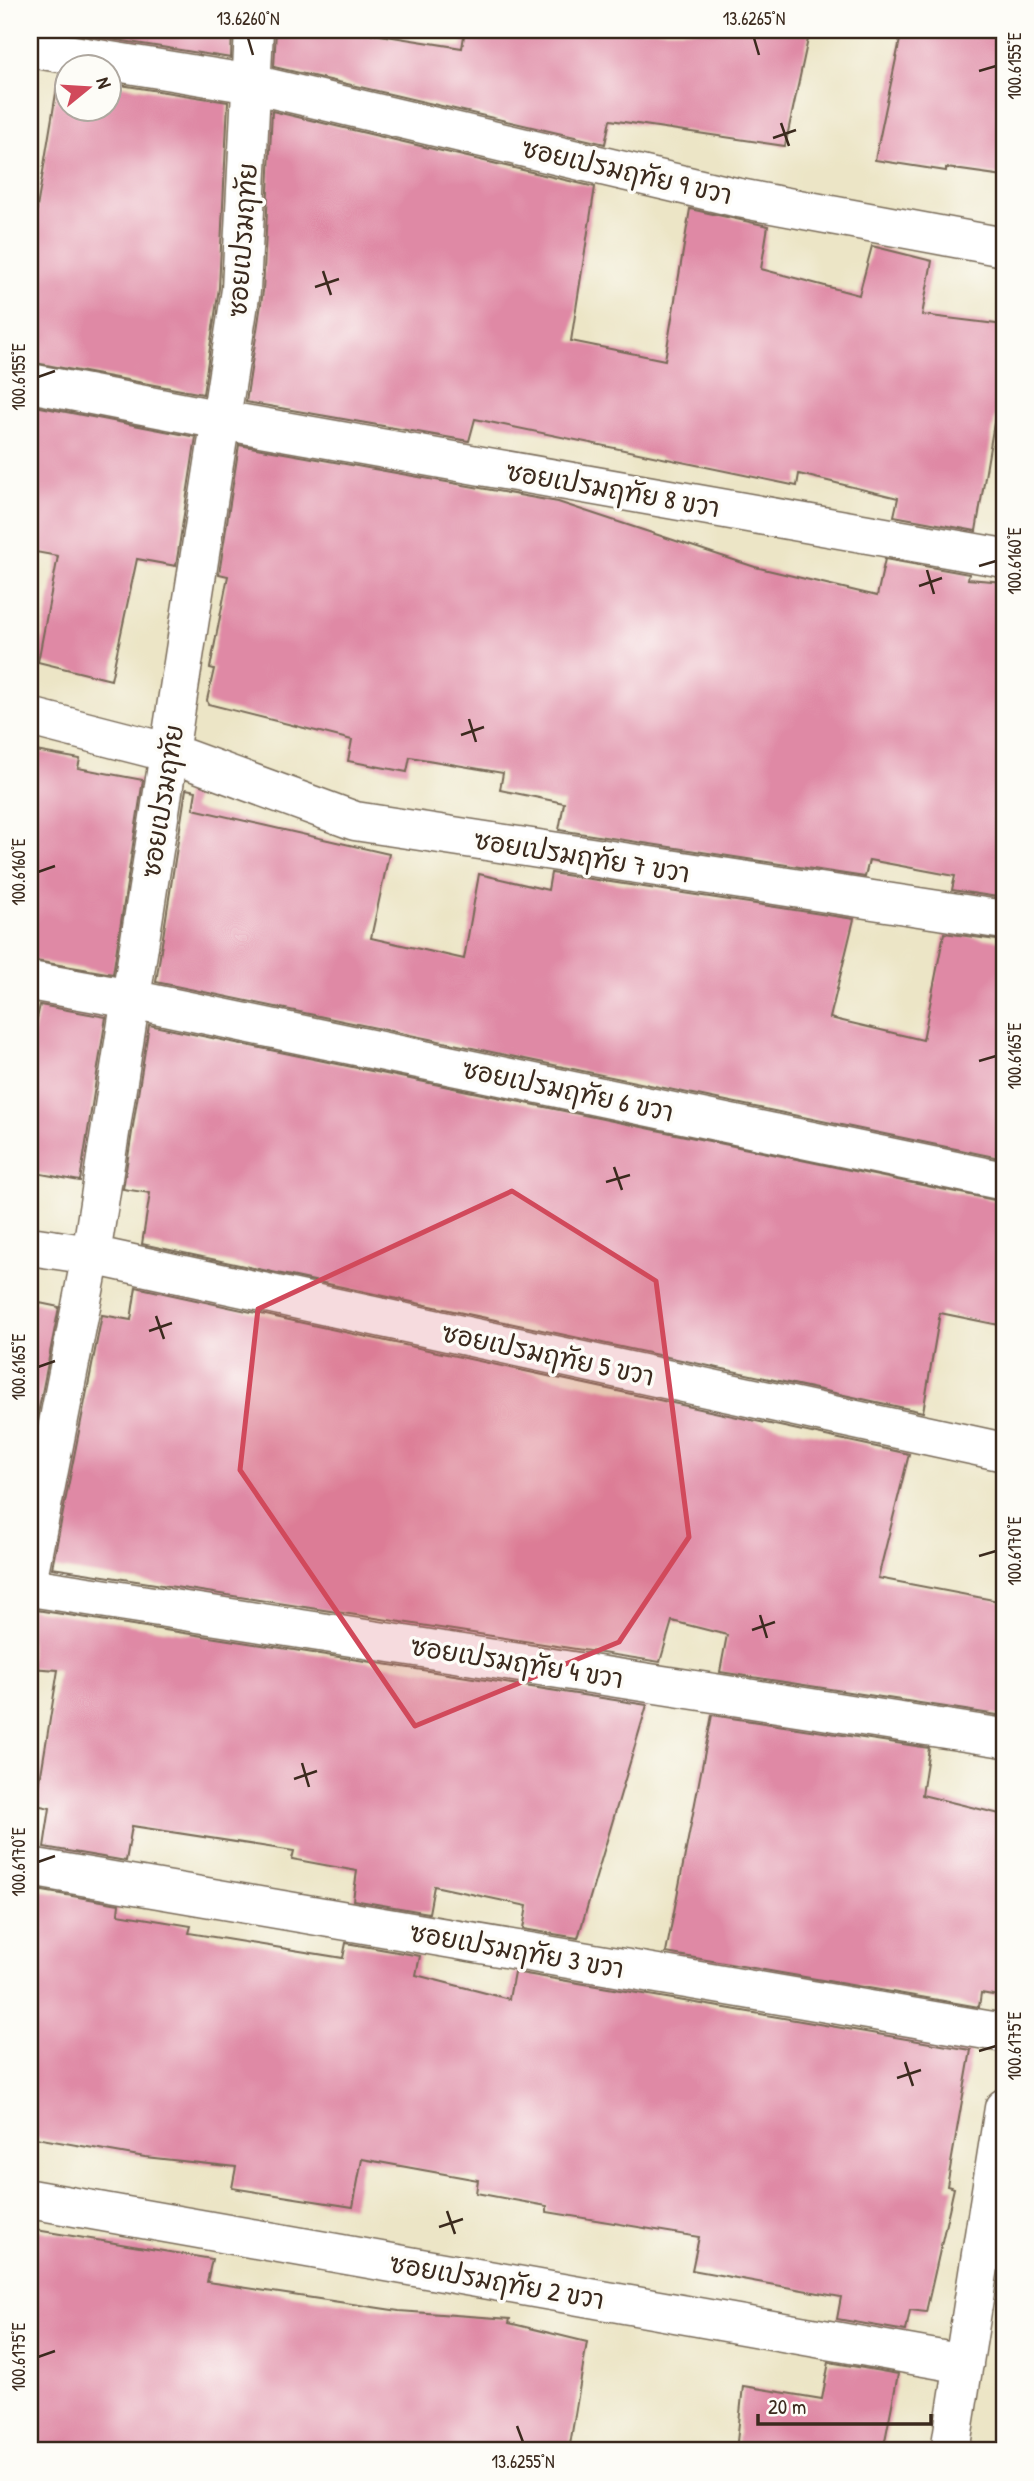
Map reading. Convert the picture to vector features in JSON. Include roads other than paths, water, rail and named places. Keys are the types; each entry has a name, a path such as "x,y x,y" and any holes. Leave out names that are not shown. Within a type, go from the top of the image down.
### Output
{"street":[{"name":"ซอยเปรมฤทัย","path":"30,1567 91,1255 241,290 254,30"},
{"name":"ซอยเปรมฤทัย 9 ขวา","path":"30,48 252,84 739,198 1004,247"},
{"name":"ซอยเปรมฤทัย 8 ขวา","path":"30,383 221,421 1004,558"},
{"name":"ซอยเปรมฤทัย 7 ขวา","path":"30,717 170,753 355,821 1004,920"},
{"name":"ซอยเปรมฤทัย 6 ขวา","path":"30,981 131,999 1004,1181"},
{"name":"ซอยเปรมฤทัย 5 ขวา","path":"30,1245 91,1255 1004,1452"},
{"name":"ซอยเปรมฤทัย 4 ขวา","path":"30,1587 1004,1738"},
{"name":"ซอยเปรมฤทัย 3 ขวา","path":"30,1867 1004,2033"},
{"path":"950,2451 1004,2108"},
{"name":"ซอยเปรมฤทัย 2 ขวา","path":"30,2199 964,2364"}]}
